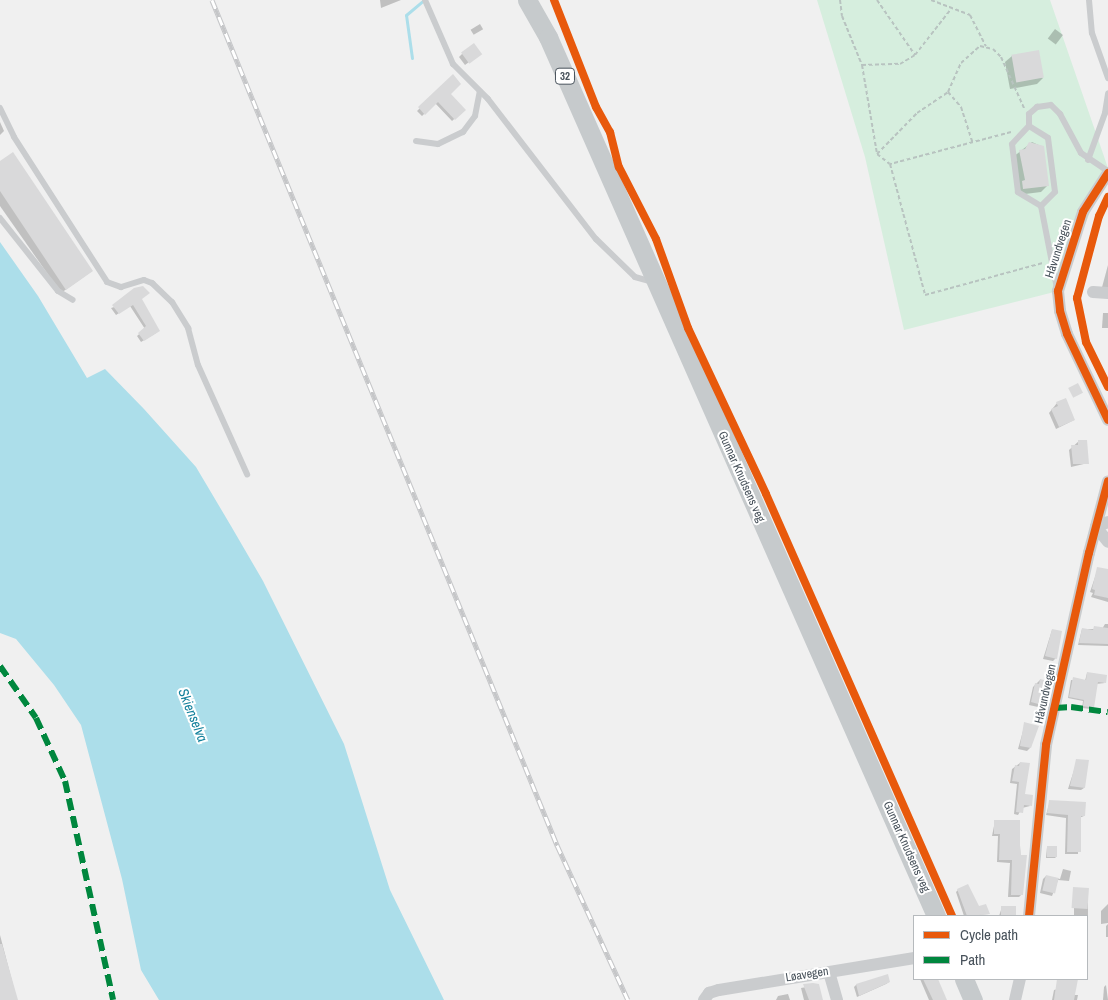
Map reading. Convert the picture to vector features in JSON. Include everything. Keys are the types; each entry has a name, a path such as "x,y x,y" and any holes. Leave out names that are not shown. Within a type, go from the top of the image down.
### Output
{"main road":[{"name":"Gunnar Knudsens veg","path":"527,0 548,37 654,282 936,915"},
{"name":"Gunnar Knudsens veg","path":"538,0 548,37"},
{"path":"964,980 973,1000"}],"street":[{"name":"Håvundvegen","path":"1108,172 1083,212 1058,291 1060,311 1067,334 1108,420"},
{"path":"1093,292 1108,293"},
{"name":"Håvundvegen","path":"1029,915 1046,744 1108,482"},
{"path":"1108,522 1096,527 1108,542"},
{"name":"Løavegen","path":"704,1000 709,994 718,990 913,958"},
{"path":"829,972 837,1000"},
{"path":"1015,1000 1020,980"}],"lane":[{"path":"1089,0 1092,33 1108,78"},
{"path":"425,1 434,25 453,64 480,91 586,226 625,269 635,277 654,282"},
{"path":"416,141 438,144 463,132 475,116 480,91"},
{"path":"1088,160 1105,113 1108,93"},
{"path":"1058,291 1050,262 1041,206 1018,192 1012,144 1029,126 1029,114 1037,108 1050,105 1060,114 1073,143 1088,160 1108,172"},
{"path":"0,108 14,137 107,282 121,287 144,280 152,283 172,302 188,328 198,365 246,474"},
{"path":"1029,126 1048,138 1055,192 1041,206"},
{"path":"0,218 58,291 73,300"}],"path":[{"path":"840,0 842,16 862,65 877,154 890,164 925,295 1050,262"},
{"path":"877,0 915,55"},
{"path":"931,0 970,15 978,24 986,46"},
{"path":"862,65 900,64 915,55 951,9"},
{"path":"877,154 917,113 948,92 961,63 980,46 986,46 1002,57 1029,114"},
{"path":"948,92 961,108 974,144"},
{"path":"890,164 974,144 1029,126"}],"green space":[{"path":"817,0 1050,0 1108,168 1058,291 904,330 865,157"}],"water":[{"name":"Skienselva","path":"0,242 38,296 87,378 105,369 144,409 196,467 231,526 263,581 344,744 390,890 444,1000 159,1000 141,970 122,879 81,725 54,685 16,639 0,633"}],"building":[{"path":"474,43 482,54 469,64 461,52"},
{"path":"1039,50 1044,78 1016,82 1011,55"},
{"path":"453,74 461,84 451,94 466,110 455,120 438,102 425,115 418,107"},
{"path":"1029,142 1044,146 1049,186 1023,189 1022,181 1025,180 1019,150 1025,149"},
{"path":"13,152 93,271 66,290 0,191 0,161"},
{"path":"143,286 150,293 142,299 160,331 144,341 138,333 146,326 133,305 119,314 112,305 134,288"},
{"path":"1078,383 1083,393 1073,398 1068,388"},
{"path":"1066,398 1075,420 1059,427 1051,409 1058,406 1056,402"},
{"path":"1078,440 1087,440 1089,464 1073,464 1071,445 1078,445"},
{"path":"1097,567 1108,569 1108,598 1094,595 1095,590 1092,589"},
{"path":"1094,626 1108,628 1108,644 1079,643 1082,628 1093,630"},
{"path":"1052,629 1062,631 1057,659 1045,656"},
{"path":"1087,672 1107,675 1106,683 1098,682 1094,708 1083,706 1084,700 1069,697 1073,677 1086,680"},
{"path":"1040,679 1048,681 1042,705 1031,702 1035,683 1039,684"},
{"path":"1024,722 1039,726 1031,748 1020,746"},
{"path":"1076,759 1089,760 1085,788 1070,786"},
{"path":"1020,762 1030,763 1025,794 1033,795 1032,806 1024,805 1023,813 1016,812 1019,782 1012,781 1015,765 1019,766"},
{"path":"1049,800 1086,802 1085,816 1081,816 1081,852 1067,852 1068,815 1047,813"},
{"path":"994,820 1020,820 1021,855 1027,855 1023,895 1011,895 1012,860 999,860 1000,834 994,834"},
{"path":"1047,846 1057,846 1057,857 1047,857"},
{"path":"1046,875 1059,878 1055,894 1042,891"},
{"path":"968,884 979,906 986,904 990,914 967,915 957,889"},
{"path":"1073,887 1089,888 1087,909 1072,908"},
{"path":"1001,906 1016,906 1016,915 1001,915"},
{"path":"0,944 2,944 18,1000 0,1000"},
{"path":"888,974 890,982 859,996 856,984"},
{"path":"923,980 938,980 947,1000 933,1000"},
{"path":"1057,980 1078,980 1074,1000 1054,1000"},
{"path":"803,984 819,984 823,1000 809,1000"}],"waterway":[{"path":"412,58 406,15 424,0"}],"railway":[{"path":"212,0 557,845 628,1000"}],"marked path":[{"path":"0,666 36,718 65,781 113,1000"},
{"path":"1055,708 1071,707 1108,712"}],"cycle path":[{"path":"554,0 596,107 610,132 619,167 656,239 688,328 766,494 952,915"},
{"path":"1108,173 1083,212 1058,291 1060,311 1067,334 1108,420"},
{"path":"1108,197 1099,216 1077,298 1086,342 1108,387"},
{"path":"1029,915 1046,745 1089,553 1108,481"}]}
